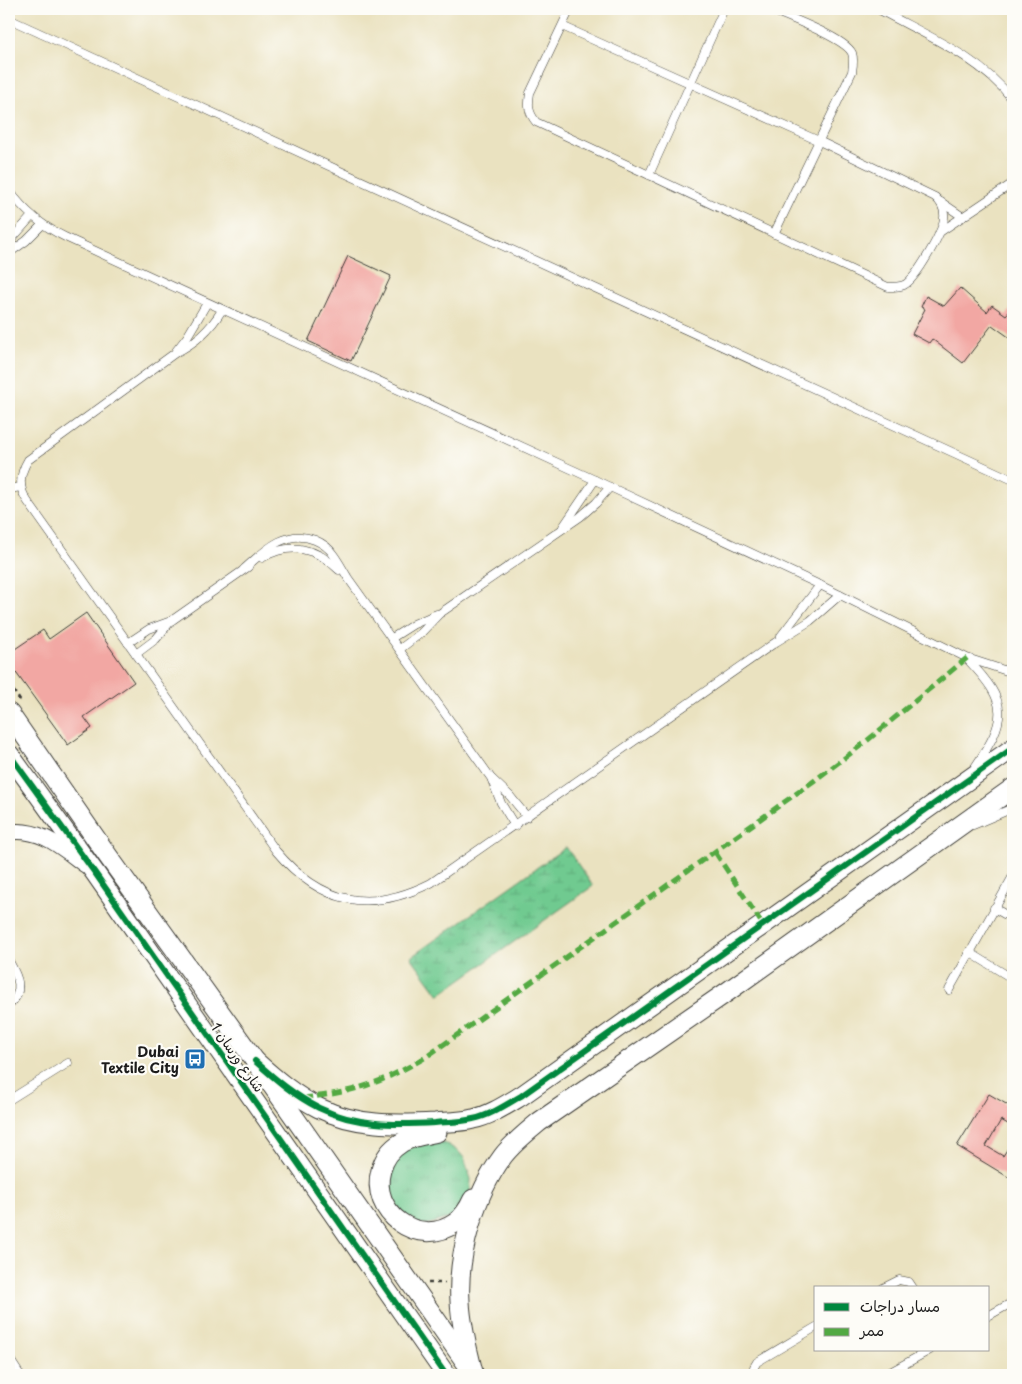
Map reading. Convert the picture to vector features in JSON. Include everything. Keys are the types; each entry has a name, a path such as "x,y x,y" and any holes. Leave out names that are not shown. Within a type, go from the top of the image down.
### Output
{"street":[{"name":"شارع ورسان 1","path":"9,714 474,1374"},
{"path":"1013,748 521,1096 500,1108 446,1131 413,1137 401,1143 390,1152 383,1164 379,1177 379,1191 383,1204 391,1216 402,1225 414,1230 428,1232 442,1230 454,1223 465,1214 492,1166 526,1132 727,992 1013,788"},
{"name":"شارع ورسان 1","path":"9,754 95,873 446,1375"},
{"path":"12,827 47,838 95,873"},
{"path":"255,1061 277,1081 302,1098 320,1108 363,1122 418,1124 473,1119"},
{"path":"474,1374 461,1317 460,1283 462,1258 476,1207 488,1180 503,1156"}],"lane":[{"path":"570,9 530,93 528,104 530,114 536,122 888,287 897,287 913,278 940,232 945,216 941,202"},
{"path":"650,175 724,9"},
{"path":"770,9 838,40 852,53 854,64 852,72 774,234"},
{"path":"878,9 983,68 1003,87 1013,100"},
{"path":"9,18 1013,480"},
{"path":"562,26 819,141 935,197 964,216"},
{"path":"940,232 1013,183"},
{"path":"9,190 32,216 65,237 820,584 967,658 1013,673"},
{"path":"9,242 32,216"},
{"path":"9,253 26,241 42,224"},
{"path":"174,353 187,337 207,303"},
{"path":"222,310 214,324 203,336 190,346 174,353 28,460 22,469 21,488 24,496 276,850 290,867 307,881 326,892 347,898 391,899 412,893 432,883 776,642 810,621 840,595"},
{"path":"562,529 596,480"},
{"path":"400,649 421,633 439,614 589,511 610,486"},
{"path":"9,489 21,488"},
{"path":"244,569 279,540 293,536 308,537 322,543 333,553 348,578 491,778 510,796 526,817"},
{"path":"136,654 156,639 171,621 244,569 267,555 283,549 300,548 317,552 331,561 348,578"},
{"path":"776,642 820,584"},
{"path":"392,638 414,624 439,614"},
{"path":"128,642 149,629 171,621"},
{"path":"965,781 989,746 996,733 999,718 998,702 993,688 967,658"},
{"path":"491,778 501,803 515,826"},
{"path":"954,830 981,822 1013,808"},
{"path":"949,990 1013,876"},
{"path":"994,908 1013,919"},
{"path":"969,952 1011,978 1013,967"},
{"path":"9,961 19,983 18,993 9,1005"},
{"path":"9,1100 68,1063"},
{"path":"887,1286 899,1280 909,1282 912,1286"},
{"path":"990,1315 1013,1302"},
{"path":"754,1375 754,1367 757,1362 814,1328"},
{"path":"885,1375 926,1352"},
{"path":"9,1358 20,1375"}],"path":[{"path":"9,810 12,827"}],"green space":[{"path":"566,847 593,886 439,995 411,957"},
{"path":"433,1140 447,1144 464,1158 471,1179 470,1193 454,1217 425,1225 418,1224 394,1207 386,1179 399,1152"}],"building":[{"path":"348,256 391,276 351,361 308,341"},
{"path":"960,288 987,312 992,305 1006,315 1013,307 1013,340 992,325 963,363 932,339 929,343 912,334 925,309 921,307 926,296 944,306"},
{"path":"86,613 134,682 84,717 92,728 68,745 9,663 9,653 43,630 49,639"},
{"path":"989,1094 1013,1108 1013,1127 1001,1120 986,1146 1003,1156 1013,1140 1013,1180 957,1146"}],"marked path":[{"path":"302,1098 352,1090 395,1074 426,1057 811,783 863,744 967,658"},
{"path":"715,852 763,925"}],"cycle path":[{"path":"255,1061 293,1093 319,1108 347,1118 376,1123 405,1124 459,1121 485,1115 521,1096 1013,748"},
{"path":"9,754 95,873 446,1375"}],"place":[{"name":"Dubai Textile City","path":"195,1059"}]}
